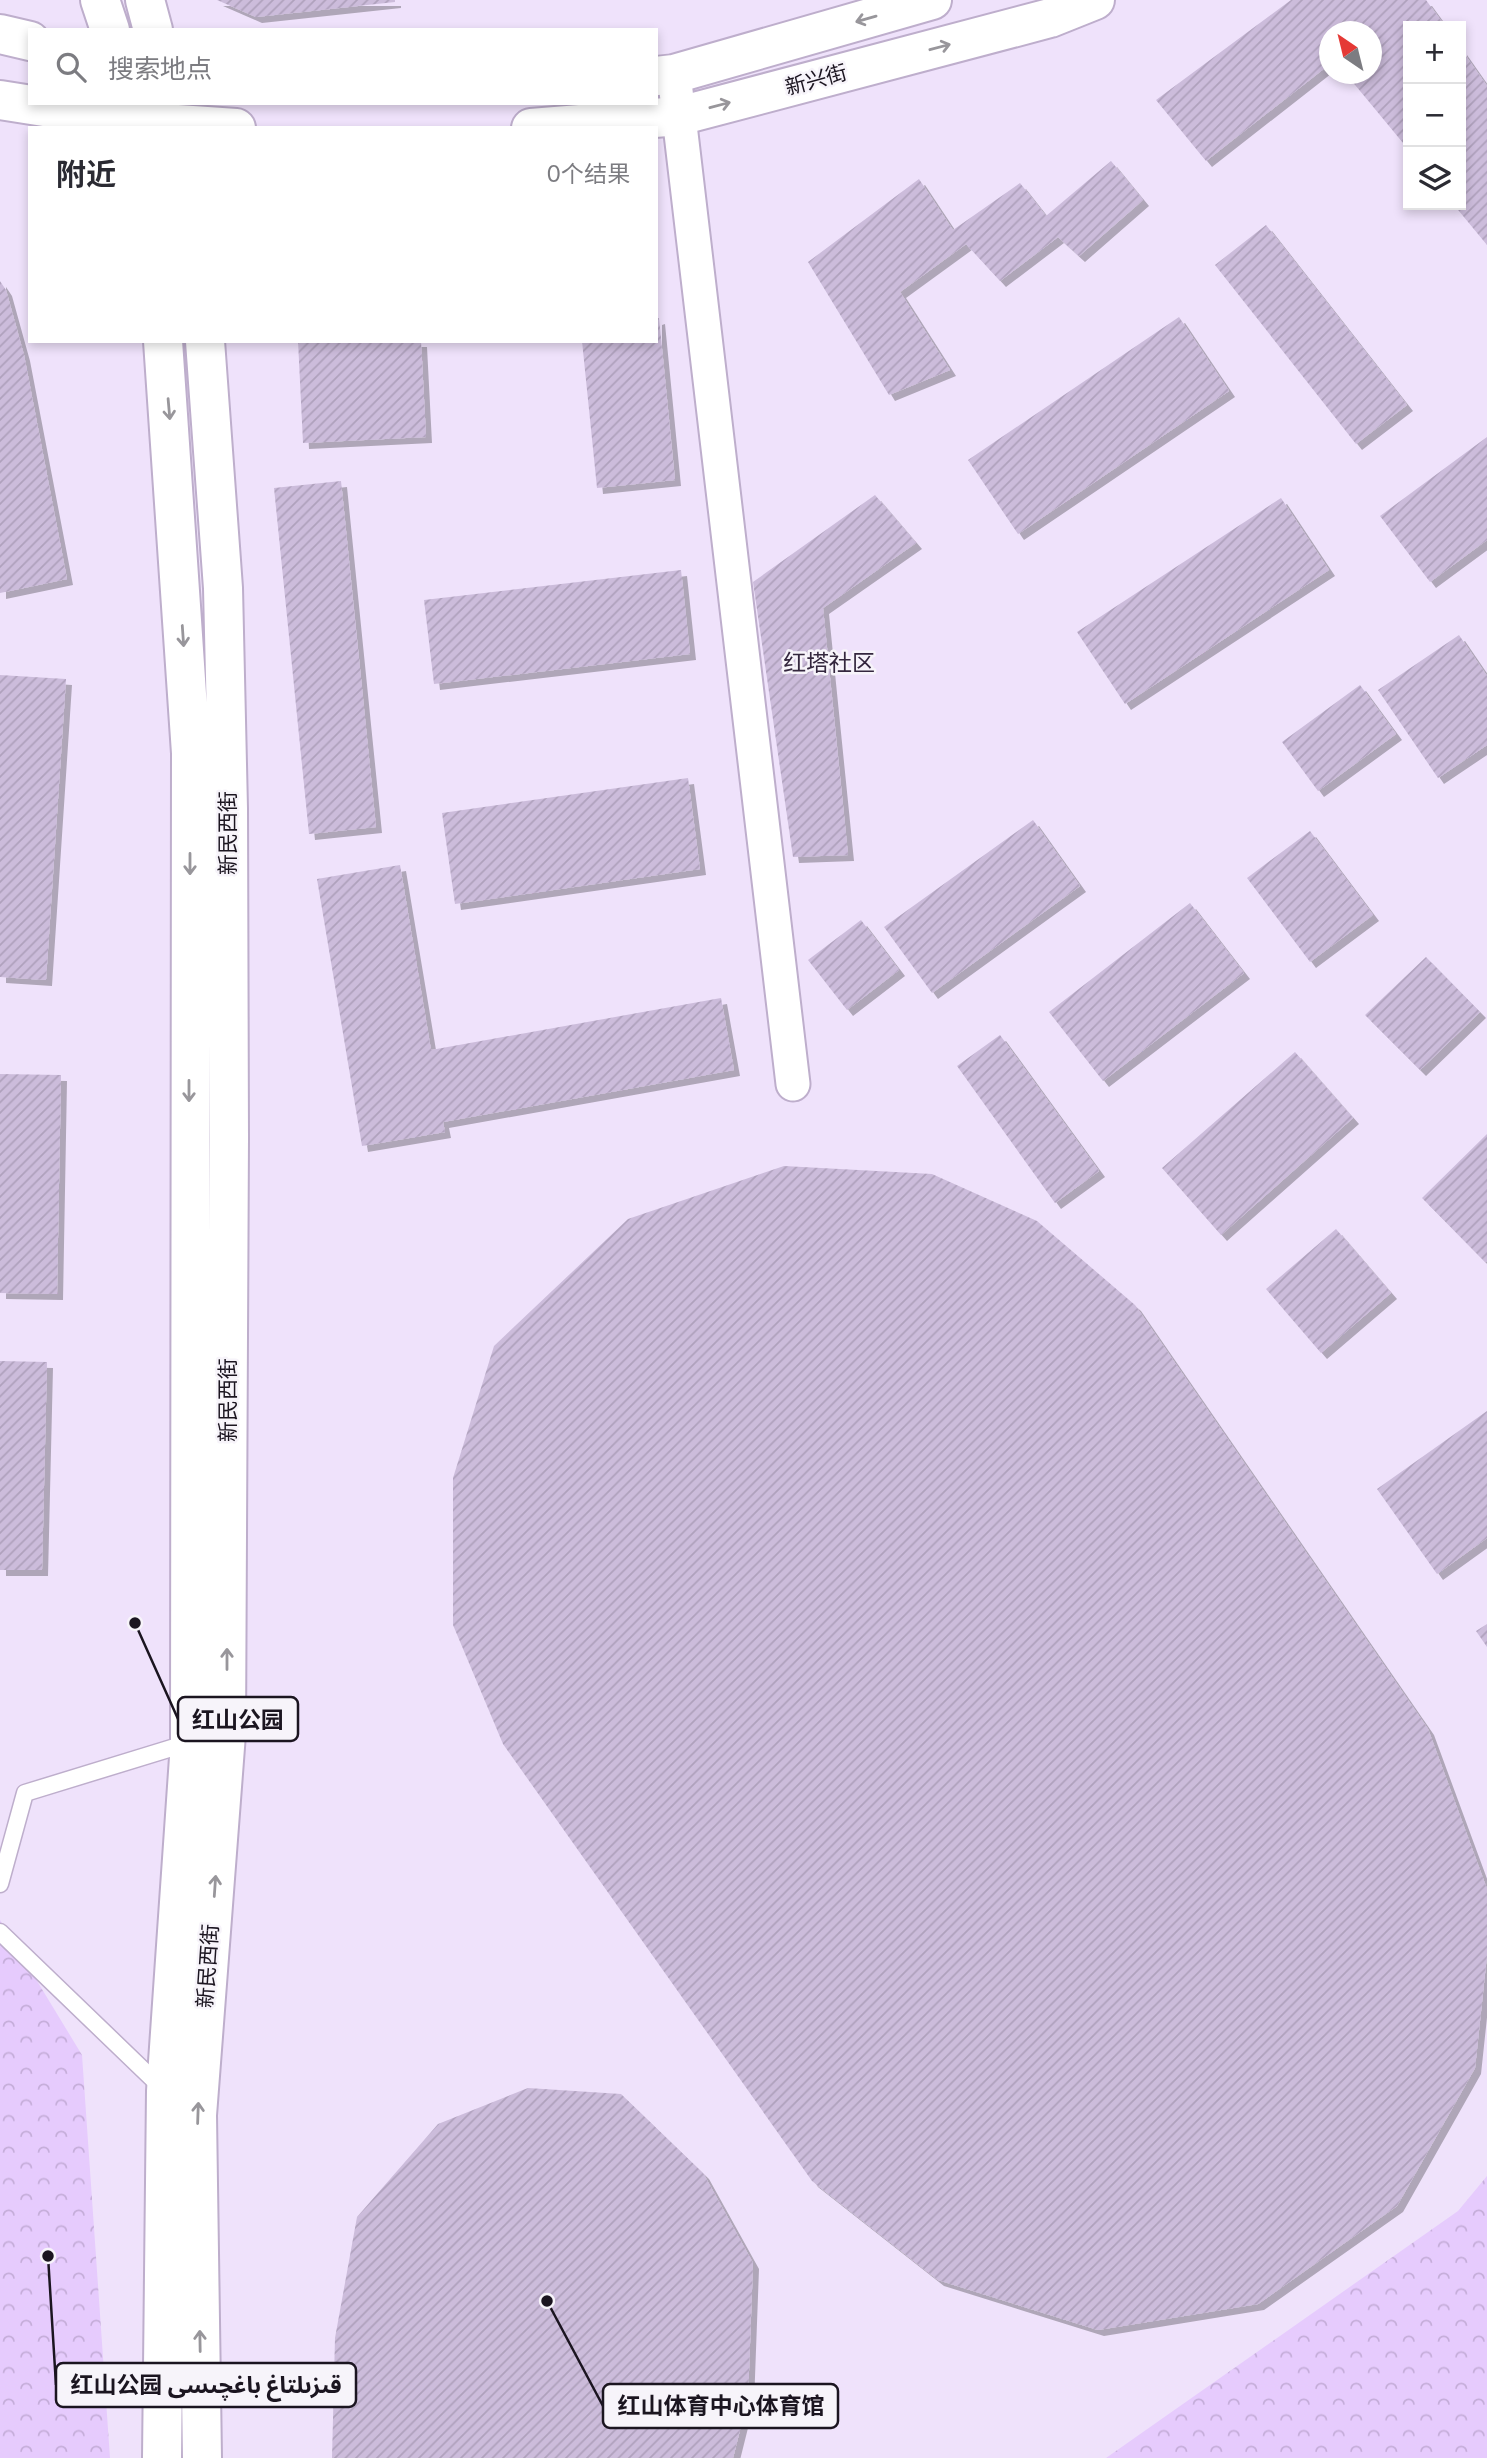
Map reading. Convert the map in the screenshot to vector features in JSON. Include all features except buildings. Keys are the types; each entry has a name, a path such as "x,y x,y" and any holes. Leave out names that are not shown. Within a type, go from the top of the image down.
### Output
{"main road":[{"path":"100,0 109,28"},
{"path":"145,0 152,28"},
{"path":"665,75 932,0"},
{"name":"新兴街","path":"556,126 679,116 1050,18 1095,0"},
{"path":"0,34 28,41"},
{"path":"0,100 28,104"},
{"path":"39,105 222,126"},
{"name":"新民西街","path":"162,2458 166,2091 191,1742 191,753 163,343"},
{"name":"新民西街","path":"202,2458 197,2115 226,1734 229,1138 228,808 223,588 205,343"}],"street":[{"path":"665,75 679,116 793,1084"}],"lane":[{"path":"0,1884 25,1793 191,1742"},
{"path":"0,1932 166,2091"}],"green space":[{"path":"0,1920 82,2055 110,2458 0,2458"},
{"path":"1487,2176 1487,2458 1106,2458 1458,2211"}],"place":[{"name":"红山公园","path":"135,1623"},
{"name":"红山公园 قىزىلتاغ باغچىسى","path":"48,2256"},
{"name":"红山体育中心体育馆","path":"547,2301"}],"district":[{"name":"红塔社区","path":"829,663"}]}
